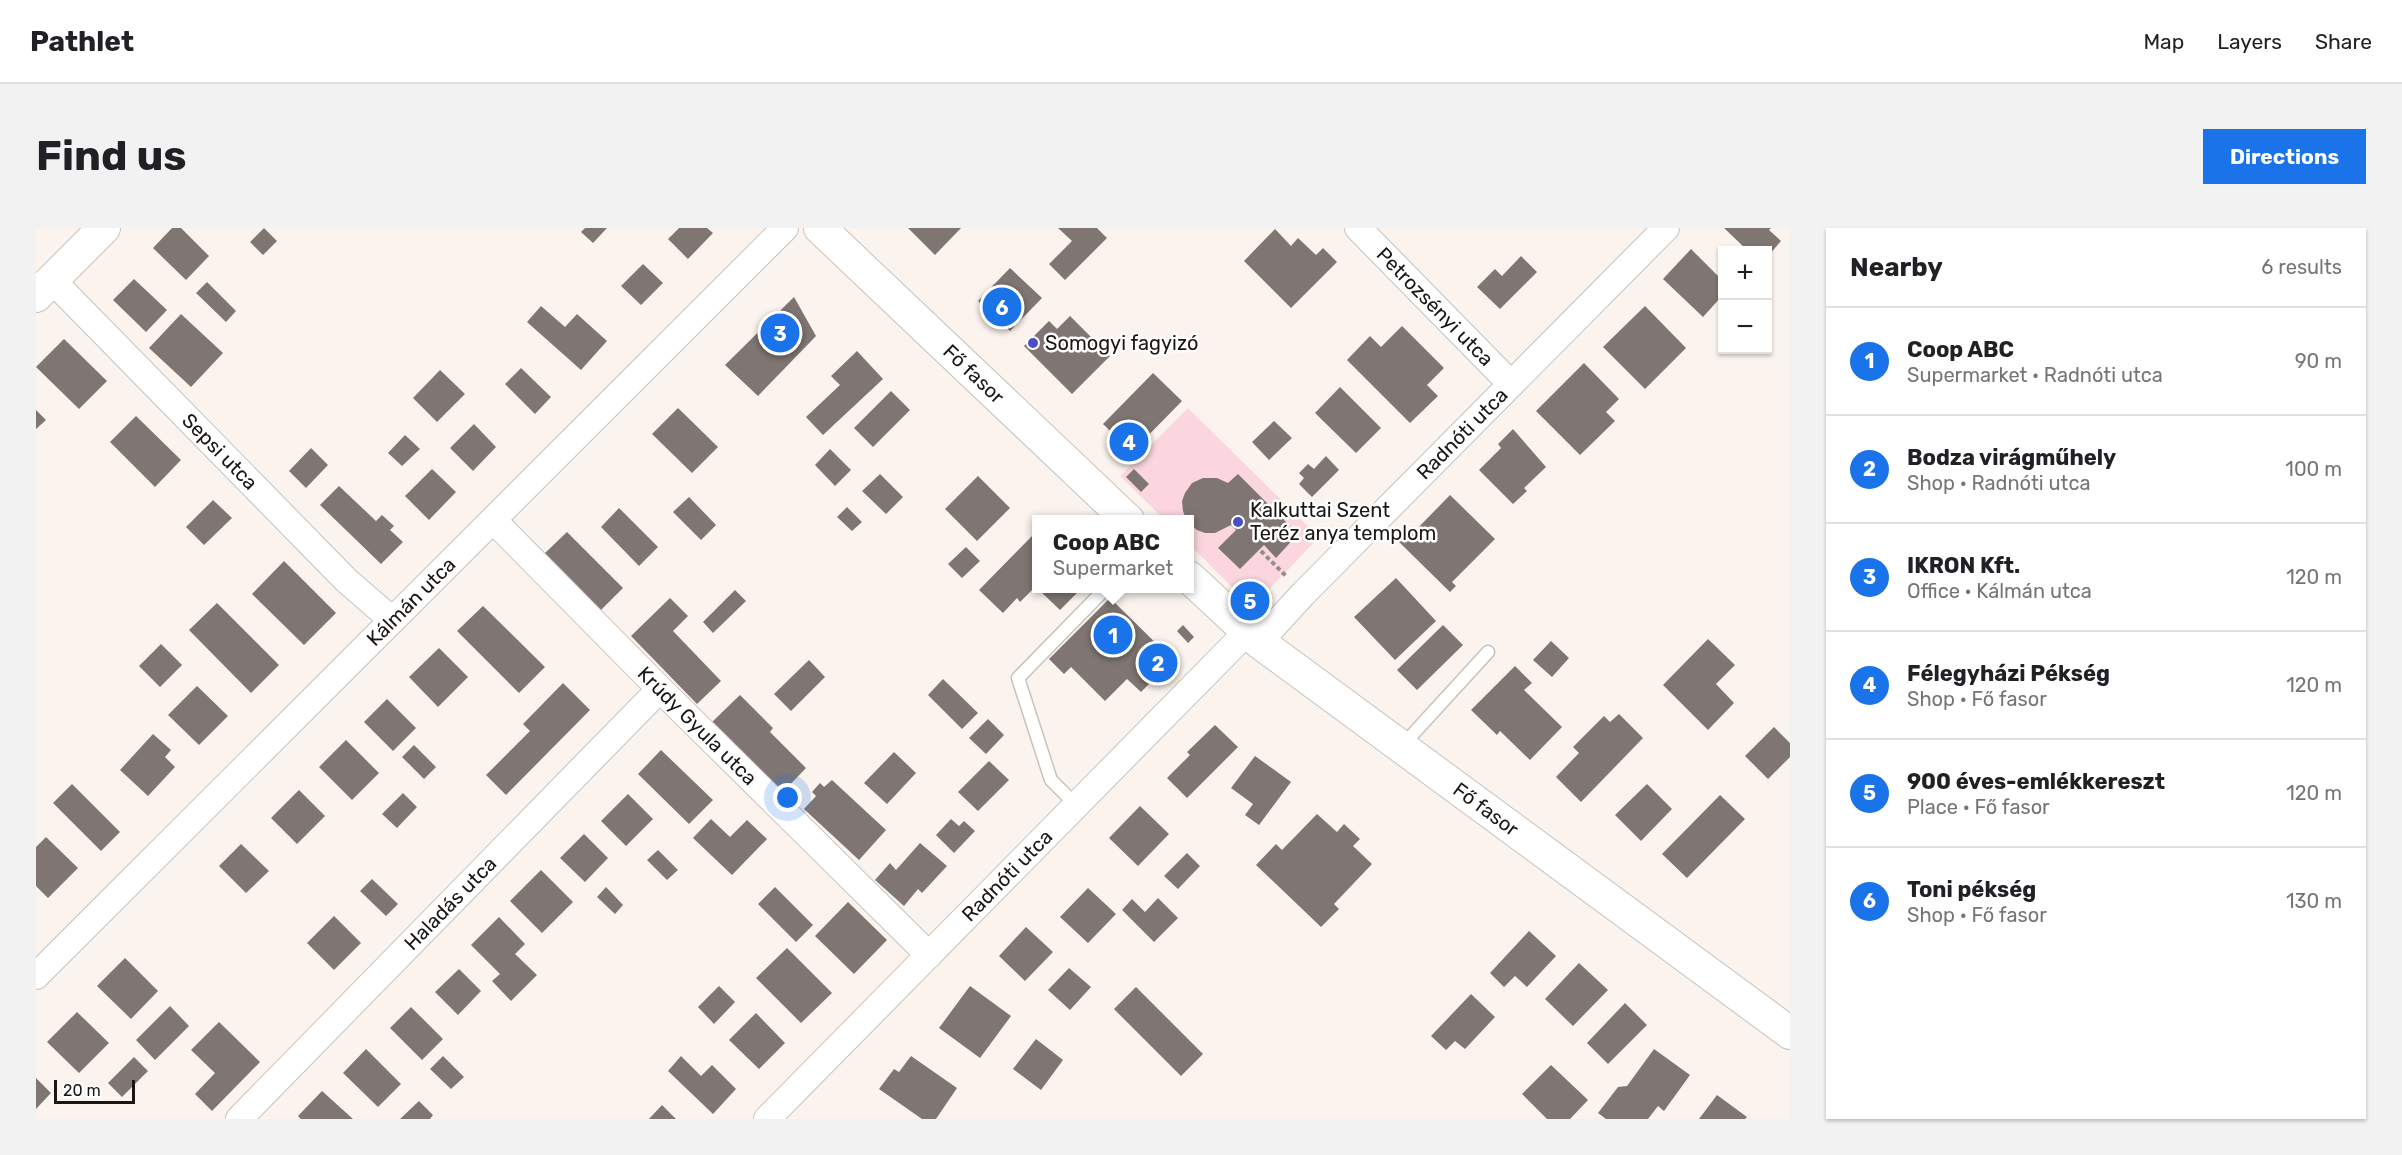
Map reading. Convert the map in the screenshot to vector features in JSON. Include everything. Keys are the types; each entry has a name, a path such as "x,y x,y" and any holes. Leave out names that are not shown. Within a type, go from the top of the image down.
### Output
{"street":[{"path":"41,289 104,228"},
{"name":"Kálmán utca","path":"36,976 785,228"},
{"name":"Fő fasor","path":"820,228 1124,515"},
{"name":"Petrozsényi utca","path":"1358,228 1511,384"},
{"name":"Radnóti utca","path":"767,1119 1077,806 1253,637 1304,593 1666,228"},
{"name":"Sepsi utca","path":"41,289 346,580 392,620"},
{"name":"Krúdy Gyula utca","path":"493,520 929,955"},
{"name":"Fő fasor","path":"1194,582 1253,637 1790,1033"},
{"name":"Haladás utca","path":"239,1119 660,689"}],"lane":[{"path":"1077,806 1051,780 1018,678 1101,593"},
{"path":"1401,747 1488,652"}],"path":[{"path":"1261,551 1304,593"}],"shaded area":[{"path":"1188,408 1319,537 1260,599 1252,596 1242,597 1194,549 1194,515 1160,515 1120,476"}],"building":[{"path":"172,228 181,228 209,256 186,280 153,248"},
{"path":"264,228 277,241 263,255 250,242"},
{"path":"585,228 607,228 593,243 581,232"},
{"path":"679,228 707,228 713,233 688,259 668,239"},
{"path":"908,228 961,228 935,255"},
{"path":"1058,228 1097,228 1107,238 1065,280 1049,264 1072,241"},
{"path":"1724,228 1771,228 1769,230 1781,241 1772,251 1772,246 1743,246"},
{"path":"1275,229 1291,246 1298,238 1316,255 1323,248 1337,262 1291,308 1244,261"},
{"path":"1691,249 1718,276 1718,300 1703,317 1663,279"},
{"path":"1521,256 1537,272 1500,309 1477,287 1495,269 1502,276"},
{"path":"643,264 663,283 641,305 621,286"},
{"path":"1010,268 1042,298 1010,331 978,301"},
{"path":"134,279 167,310 146,332 113,300"},
{"path":"207,282 236,311 226,322 196,293"},
{"path":"794,297 816,336 758,396 725,365"},
{"path":"541,306 565,327 577,314 607,341 581,370 527,322"},
{"path":"1645,306 1686,348 1645,389 1603,347"},
{"path":"181,314 223,353 191,387 149,348"},
{"path":"1070,316 1110,356 1072,394 1024,346 1049,321 1057,329"},
{"path":"1402,326 1444,368 1427,385 1438,396 1410,423 1347,360 1370,336 1381,347"},
{"path":"64,339 107,381 79,409 36,367"},
{"path":"857,351 883,379 823,435 806,417 840,385 831,376"},
{"path":"1584,363 1619,399 1606,412 1615,421 1580,455 1536,411"},
{"path":"521,368 551,397 535,414 505,384"},
{"path":"440,370 465,394 437,422 413,398"},
{"path":"1153,373 1182,401 1132,452 1103,424"},
{"path":"1340,387 1381,428 1356,453 1315,413"},
{"path":"891,391 910,410 873,447 854,428"},
{"path":"678,408 718,447 692,473 652,434"},
{"path":"36,410 46,420 36,429"},
{"path":"136,416 181,460 155,487 110,442"},
{"path":"1274,421 1292,438 1269,460 1252,442"},
{"path":"474,424 496,447 473,471 450,448"},
{"path":"1513,429 1546,467 1524,488 1527,491 1513,504 1479,470 1501,448 1498,444"},
{"path":"405,435 420,449 402,466 388,453"},
{"path":"311,448 328,465 306,488 289,471"},
{"path":"830,449 851,470 835,486 815,465"},
{"path":"1326,456 1339,470 1312,497 1299,484 1304,478 1299,473 1308,464 1314,469"},
{"path":"432,469 456,492 429,520 405,496"},
{"path":"1134,469 1149,484 1141,492 1126,477"},
{"path":"880,474 903,497 886,514 862,491"},
{"name":"Kalkuttai Szent Teréz anya templom","path":"1238,474 1298,534 1276,558 1264,545 1240,569 1218,548 1236,530 1231,525 1215,533 1205,533 1194,527 1194,515 1184,515 1182,501 1192,483 1203,478 1217,478 1228,483"},
{"path":"978,476 1010,508 977,541 945,509"},
{"path":"339,486 376,521 382,515 394,526 390,530 403,542 381,564 320,505"},
{"path":"1450,495 1495,539 1452,582 1456,586 1450,592 1396,539 1407,528 1413,533"},
{"path":"689,497 716,525 701,540 673,512"},
{"path":"213,500 232,518 204,545 186,527"},
{"path":"847,507 862,522 852,531 837,517"},
{"path":"619,508 658,547 639,566 601,527"},
{"path":"567,532 623,588 600,611 544,554"},
{"path":"1032,536 1032,590 1020,602 1017,598 1003,613 979,590"},
{"path":"966,547 980,561 962,578 948,564"},
{"path":"284,561 336,613 304,645 252,594"},
{"path":"1396,578 1436,621 1395,660 1354,617"},
{"path":"735,590 746,601 713,633 703,622"},
{"path":"1042,593 1077,593 1060,610"},
{"path":"670,598 688,616 673,631 721,681 697,704 631,636"},
{"path":"1110,598 1173,660 1141,692 1127,679 1105,701 1071,667 1064,674 1049,659"},
{"path":"217,603 279,665 251,693 189,630"},
{"path":"483,606 545,667 519,693 457,631"},
{"path":"1183,625 1194,637 1188,643 1177,631"},
{"path":"1443,625 1463,645 1417,690 1397,670"},
{"path":"1708,639 1735,665 1716,684 1734,703 1708,730 1663,685"},
{"path":"1551,641 1569,658 1552,677 1533,660"},
{"path":"161,644 182,665 160,687 139,666"},
{"path":"439,648 468,677 438,707 409,677"},
{"path":"809,660 825,677 791,711 774,694"},
{"path":"1515,666 1532,683 1524,690 1562,727 1530,760 1500,731 1497,735 1471,710"},
{"path":"943,679 978,713 962,729 928,695"},
{"path":"563,683 590,710 506,795 486,775 530,731 523,724"},
{"path":"197,686 228,716 199,745 168,715"},
{"path":"740,695 773,728 770,732 806,768 783,792 712,722"},
{"path":"387,699 416,728 393,751 364,722"},
{"path":"1619,714 1643,738 1581,802 1556,777 1579,753 1573,747 1604,716 1610,722"},
{"path":"988,719 1004,735 986,754 969,738"},
{"path":"1215,725 1238,747 1187,798 1167,778 1190,755 1187,752"},
{"path":"1774,727 1790,743 1790,757 1768,779 1745,756"},
{"path":"153,734 171,750 165,757 175,767 148,796 120,770"},
{"path":"346,740 379,773 352,800 319,767"},
{"path":"414,745 436,767 424,779 402,757"},
{"path":"661,750 713,800 689,824 638,774"},
{"path":"894,752 916,773 887,804 864,783"},
{"path":"1255,756 1291,782 1259,825 1245,815 1253,804 1231,788"},
{"path":"989,761 1009,780 978,811 958,792"},
{"path":"832,780 886,830 859,860 804,809 816,796 812,792 820,783 824,787"},
{"path":"72,784 120,832 101,851 53,803"},
{"path":"1647,784 1672,809 1641,841 1615,815"},
{"path":"299,790 325,816 297,844 271,818"},
{"path":"403,793 417,807 397,828 382,814"},
{"path":"628,794 653,819 626,846 601,821"},
{"path":"1720,795 1745,819 1687,878 1662,854"},
{"path":"1140,806 1169,834 1138,866 1109,838"},
{"path":"1317,814 1337,832 1344,824 1360,839 1353,846 1372,864 1334,904 1339,909 1321,927 1256,865 1276,844 1282,850"},
{"path":"711,819 730,837 747,820 767,839 732,875 693,838"},
{"path":"951,819 959,826 964,821 975,831 954,853 936,835"},
{"path":"584,834 608,858 585,882 560,858"},
{"path":"46,837 78,868 48,898 36,886 36,847"},
{"path":"920,843 947,866 922,893 918,889 904,906 875,880 890,863 896,870"},
{"path":"241,844 269,871 246,893 219,866"},
{"path":"658,850 678,870 667,880 647,860"},
{"path":"1187,853 1200,866 1178,889 1164,876"},
{"path":"541,870 573,902 542,933 510,901"},
{"path":"372,879 398,904 386,916 360,891"},
{"path":"606,887 623,905 615,914 597,897"},
{"path":"775,887 813,925 796,942 758,904"},
{"path":"1088,888 1116,914 1088,943 1060,917"},
{"path":"1158,898 1178,918 1154,942 1122,910 1132,899 1145,912"},
{"path":"848,902 887,940 854,974 815,936"},
{"path":"334,916 361,943 334,970 307,943"},
{"path":"499,917 525,944 515,954 537,975 511,1001 492,981 500,974 471,945"},
{"path":"1026,927 1053,952 1025,981 999,956"},
{"path":"1529,931 1556,956 1527,987 1515,976 1504,987 1490,973"},
{"path":"787,948 832,993 801,1023 756,978"},
{"path":"125,958 158,991 131,1019 97,986"},
{"path":"1579,963 1608,990 1573,1026 1545,999"},
{"path":"1069,968 1091,987 1070,1010 1048,990"},
{"path":"459,969 481,991 458,1015 435,992"},
{"path":"719,986 735,1002 714,1024 698,1007"},
{"path":"970,986 1011,1016 980,1058 939,1028"},
{"path":"1136,987 1203,1054 1181,1076 1114,1009"},
{"path":"1471,994 1495,1017 1465,1049 1455,1041 1446,1050 1431,1036"},
{"path":"1625,1003 1647,1025 1608,1064 1587,1043"},
{"path":"170,1006 189,1026 155,1060 136,1040"},
{"path":"411,1007 443,1039 422,1060 390,1028"},
{"path":"77,1012 109,1043 79,1073 47,1042"},
{"path":"756,1013 785,1043 759,1069 729,1040"},
{"path":"219,1022 260,1062 212,1111 195,1094 215,1073 191,1050"},
{"path":"1036,1039 1063,1060 1041,1090 1013,1069"},
{"path":"366,1049 401,1084 378,1107 343,1073"},
{"path":"1654,1049 1690,1075 1664,1111 1658,1106 1648,1119 1606,1119 1598,1113 1618,1087 1627,1086"},
{"path":"443,1056 464,1077 451,1089 430,1069"},
{"path":"681,1056 701,1076 712,1065 736,1089 713,1114 668,1071"},
{"path":"911,1056 957,1088 936,1119 922,1119 879,1089 894,1069 899,1072"},
{"path":"134,1057 148,1071 122,1097 108,1083"},
{"path":"1551,1065 1588,1100 1570,1119 1547,1119 1522,1094"},
{"path":"36,1078 51,1093 36,1109"},
{"path":"322,1091 353,1119 301,1119 298,1116"},
{"path":"1717,1095 1747,1117 1745,1119 1699,1119"},
{"path":"419,1101 433,1115 430,1119 400,1119"},
{"path":"662,1105 676,1119 649,1119"}],"place":[{"name":"Toni pékség","path":"1002,307"},
{"name":"IKRON Kft.","path":"780,333"},
{"name":"Somogyi fagyizó","path":"1033,343"},
{"name":"Félegyházi Pékség","path":"1129,442"},
{"name":"Kalkuttai Szent Teréz anya templom","path":"1238,522"},
{"name":"900 éves-emlékkereszt","path":"1250,601"},
{"name":"Coop ABC","path":"1113,635"},
{"name":"Bodza virágműhely","path":"1158,663"}]}
